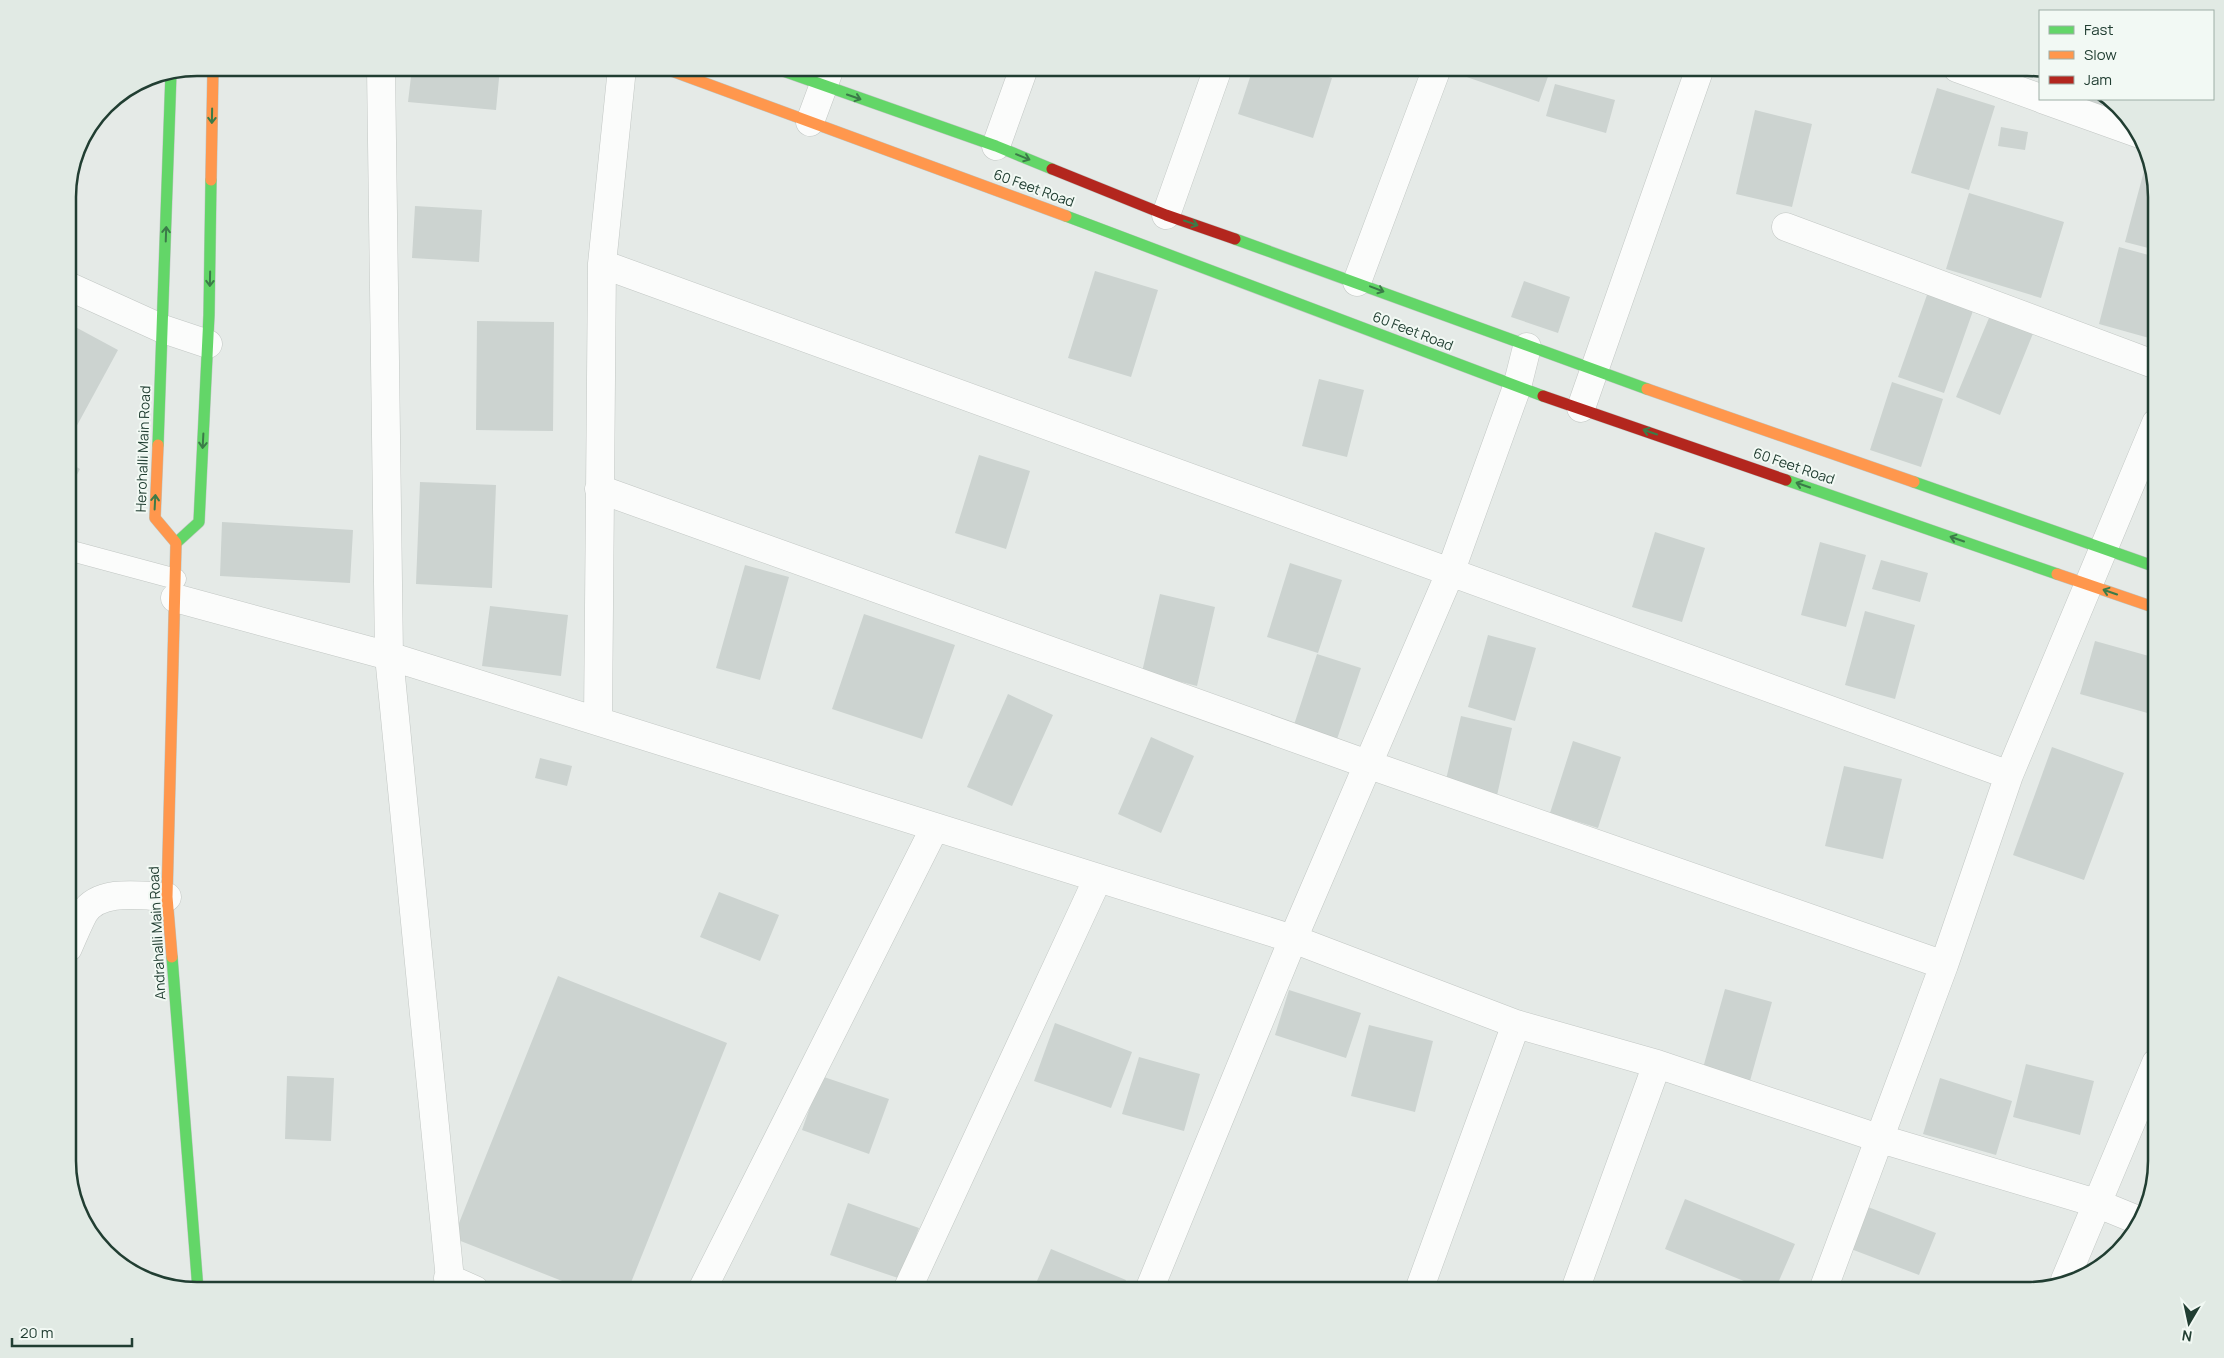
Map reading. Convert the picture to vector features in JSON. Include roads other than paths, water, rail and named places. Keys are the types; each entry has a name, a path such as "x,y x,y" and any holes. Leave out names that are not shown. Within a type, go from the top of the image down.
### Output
{"street":[{"path":"176,543 199,522 208,344 213,76"},
{"path":"381,76 389,656 449,1282"},
{"path":"598,721 602,264 621,76"},
{"name":"60 Feet Road","path":"686,76 1135,241 1517,387 2147,605"},
{"path":"996,146 1021,76"},
{"path":"1166,214 1215,76"},
{"path":"1356,282 1435,76"},
{"path":"1581,408 1697,76"},
{"path":"1979,76 2039,97"},
{"path":"810,122 827,77"},
{"name":"60 Feet Road","path":"827,77 1166,214 1356,282 1594,371 2147,564"},
{"name":"Herohalli Main Road","path":"171,79 155,518 176,543"},
{"path":"2046,100 2126,129"},
{"path":"1786,227 2147,362"},
{"path":"602,264 2009,775"},
{"path":"77,290 163,329 208,344"},
{"path":"1152,1282 1293,939 1450,573 1517,387 1527,347"},
{"path":"1826,1282 1881,1139 1944,965 2009,775 2147,445"},
{"path":"599,490 1368,764 1944,965"},
{"name":"Andrahalli Main Road","path":"176,543 168,897 197,1282"},
{"path":"176,589 1293,939 1516,1024 1657,1064 1881,1139 2096,1203 2133,1218"},
{"path":"706,1282 935,827"},
{"path":"911,1282 1098,878"},
{"path":"77,929 85,912 94,904 109,896 168,897"},
{"path":"1422,1282 1516,1024"},
{"path":"1579,1282 1657,1064"},
{"path":"2067,1275 2148,1082"}],"lane":[{"path":"77,553 176,589"}]}
